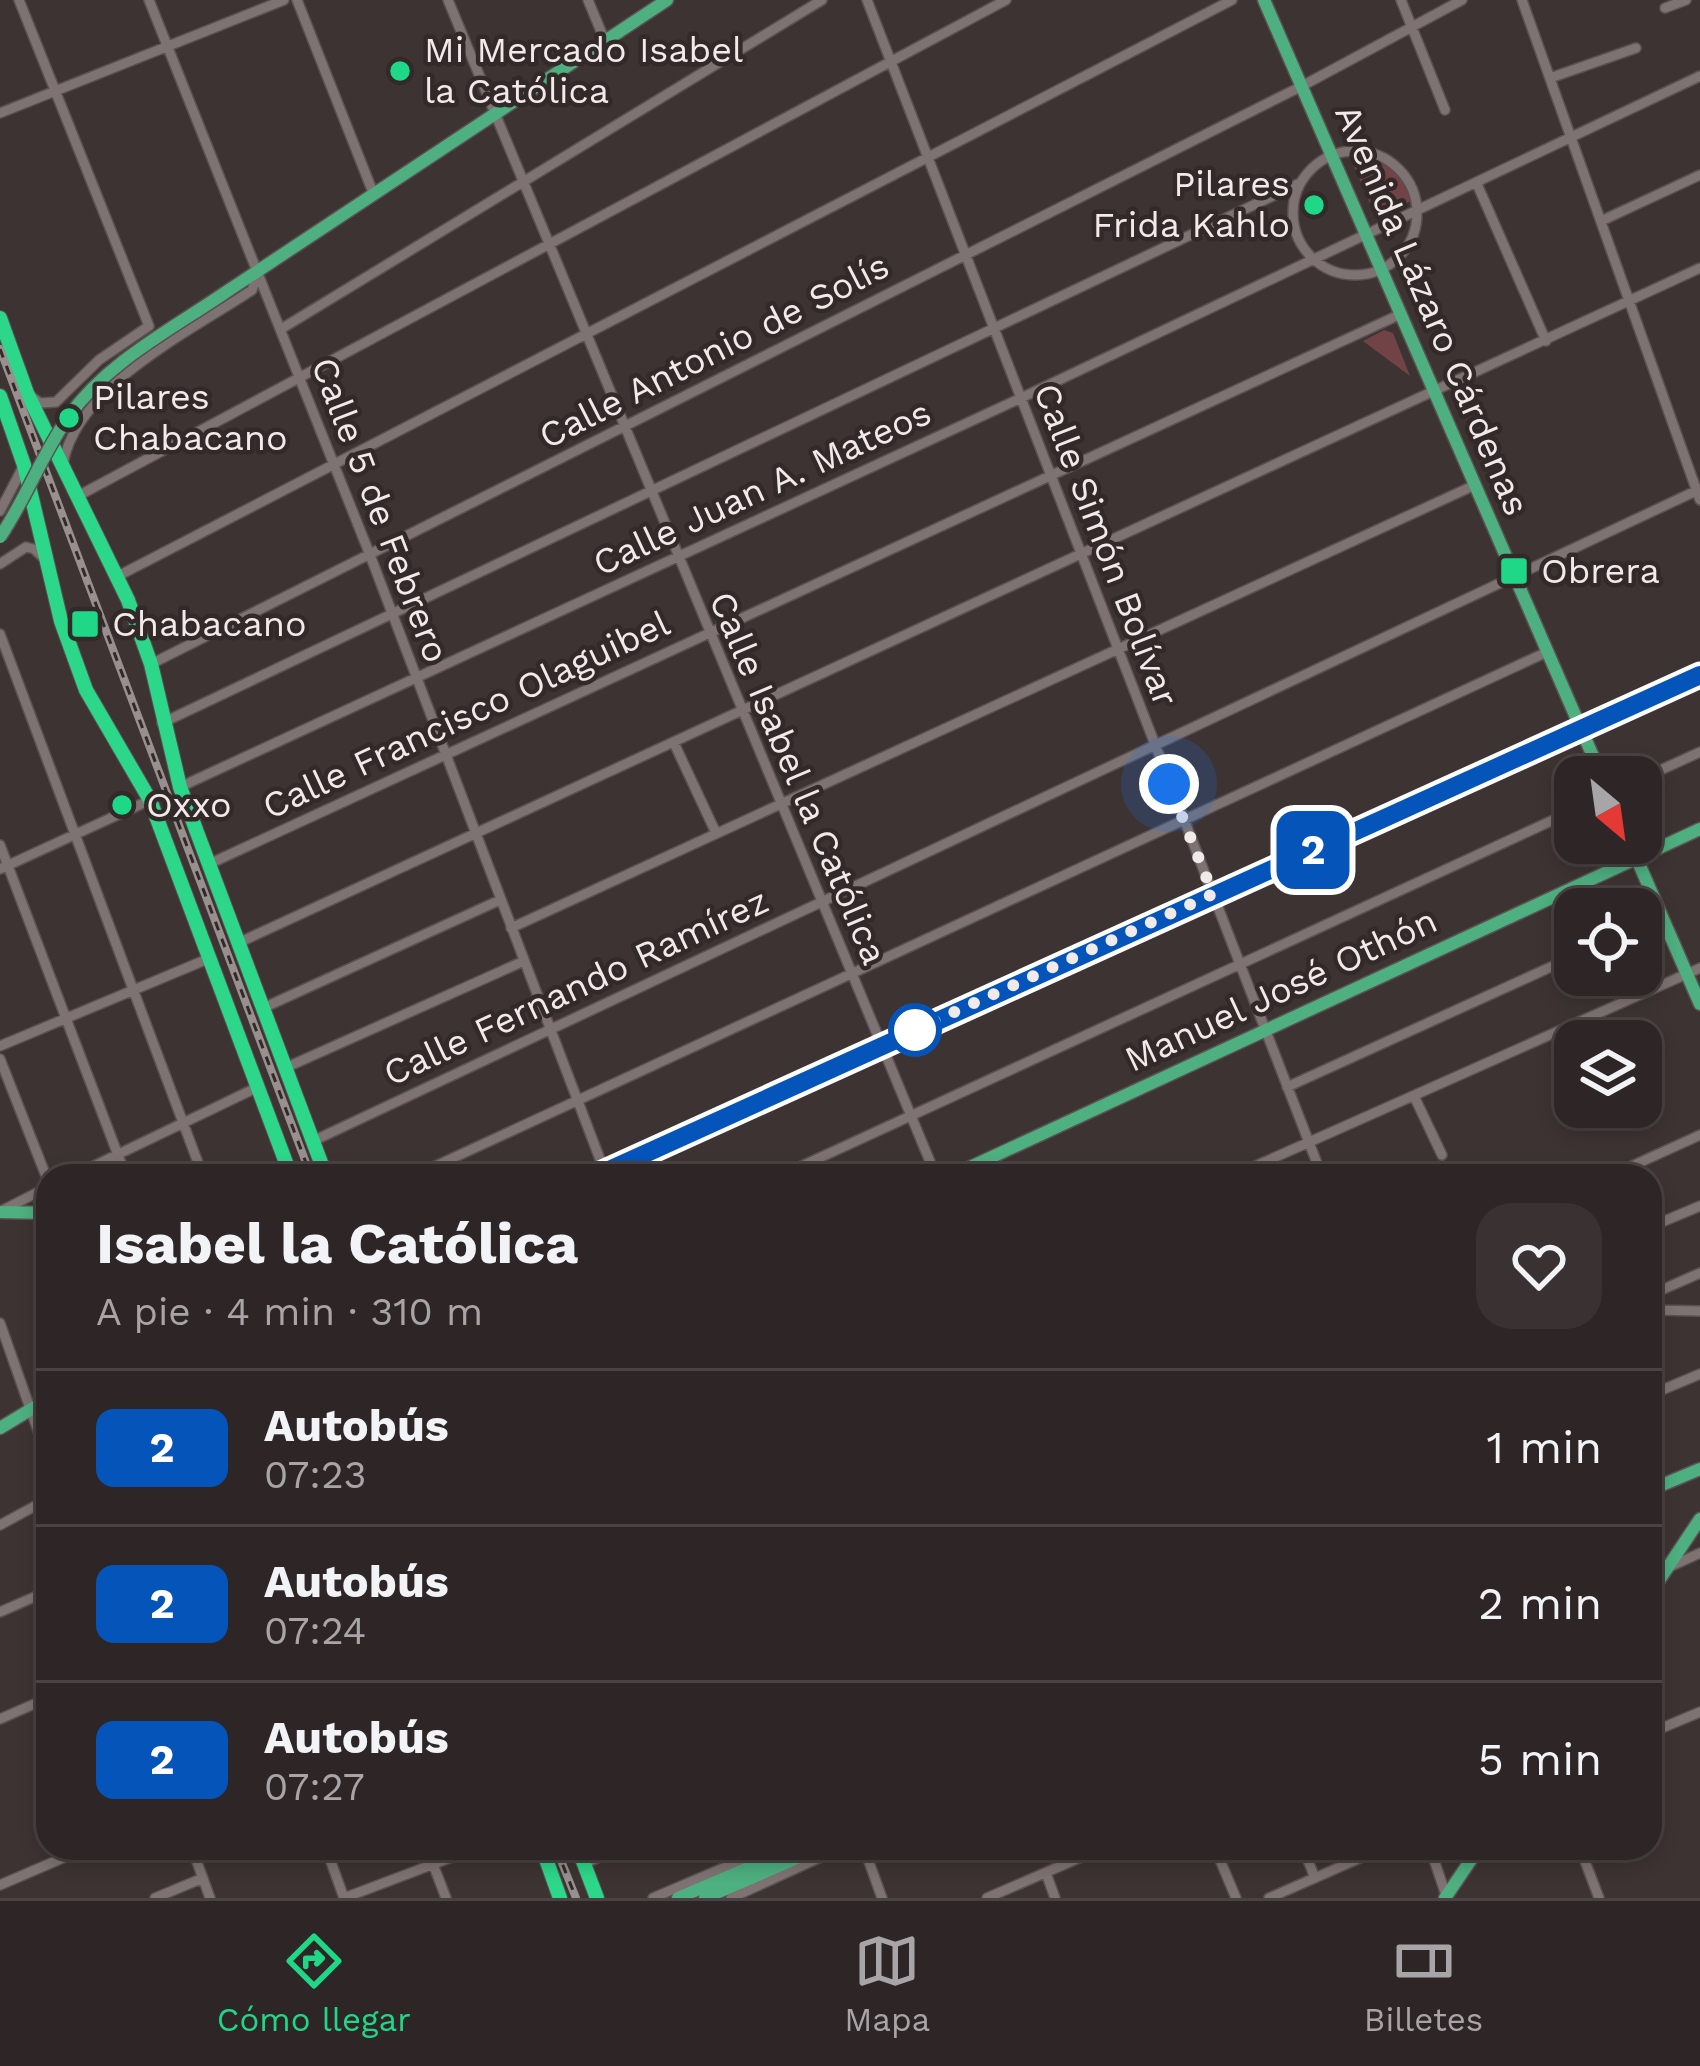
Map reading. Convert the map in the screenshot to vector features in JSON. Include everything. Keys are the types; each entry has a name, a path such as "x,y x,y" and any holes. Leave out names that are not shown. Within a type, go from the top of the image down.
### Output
{"highway":[{"path":"0,318 27,393 118,576 151,664 180,788 322,1164"},
{"path":"0,396 24,465 61,621 86,690 150,800 287,1164"},
{"path":"546,1860 560,1898"},
{"path":"582,1860 597,1898"}],"main road":[{"path":"0,537 66,420 114,368 667,0"},
{"name":"Avenida Lázaro Cárdenas","path":"1264,0 1593,756"},
{"path":"626,1164 1700,675"},
{"name":"Manuel José Othón","path":"1662,847 1700,830"},
{"name":"Manuel José Othón","path":"977,1164 1624,864"},
{"path":"1662,917 1694,971 1700,1004"},
{"path":"1,1210 36,1212"},
{"path":"0,1428 36,1406"},
{"path":"1662,1485 1700,1468"},
{"path":"1662,1576 1700,1520"},
{"path":"678,1898 767,1860"},
{"path":"705,1898 792,1860"},
{"path":"1446,1898 1471,1860"}],"street":[{"path":"19,0 149,326 99,360 56,402 40,403 27,393"},
{"name":"Calle 5 de Febrero","path":"149,0 370,555 598,1164"},
{"path":"0,113 284,0"},
{"path":"297,0 374,195"},
{"name":"Calle Isabel la Católica","path":"448,0 931,1164"},
{"path":"588,0 605,41"},
{"path":"281,329 822,0"},
{"name":"Calle Simón Bolívar","path":"867,0 1317,1164"},
{"path":"76,497 1006,0"},
{"path":"118,576 1232,0"},
{"path":"1401,0 1444,110"},
{"name":"Calle Antonio de Solís","path":"151,664 1302,86 1462,0"},
{"path":"1522,0 1699,493"},
{"path":"1665,8 1686,0"},
{"path":"1550,78 1636,48"},
{"name":"Calle Juan A. Mateos","path":"180,788 1700,76"},
{"path":"1358,150 1387,159 1409,181 1418,211 1411,241 1381,269 1345,274 1313,260 1293,224 1300,183 1308,171 1332,155 1358,150"},
{"path":"1601,221 1700,175"},
{"path":"162,723 1300,183"},
{"path":"1477,184 1546,341"},
{"path":"238,944 1700,268"},
{"path":"63,470 68,442 97,400 252,290 258,271"},
{"name":"Calle Francisco Olaguibel","path":"208,864 1401,314"},
{"path":"0,511 24,465"},
{"path":"511,928 1475,484"},
{"name":"Calle Fernando Ramírez","path":"313,1141 1514,575 1699,493"},
{"path":"0,564 26,547 48,562"},
{"path":"0,634 198,1164"},
{"path":"440,1164 1547,652"},
{"path":"674,743 716,833"},
{"path":"1662,769 1700,752"},
{"path":"4,868 150,800"},
{"path":"805,1164 1554,820"},
{"path":"0,845 4,868 121,1164"},
{"path":"263,1008 500,900"},
{"path":"0,1046 210,958"},
{"path":"285,1068 524,961"},
{"path":"1287,1087 1554,966"},
{"path":"1260,1164 1694,971"},
{"path":"0,1059 40,1164"},
{"path":"99,1164 258,1088"},
{"path":"1414,1096 1442,1155"},
{"path":"1636,1164 1700,1135"},
{"path":"1,1210 36,1191"},
{"path":"1662,1222 1700,1206"},
{"path":"1662,1290 1700,1273"},
{"path":"1662,1310 1700,1311"},
{"path":"0,1323 36,1426"},
{"path":"1662,1390 1700,1374"},
{"path":"0,1525 36,1506"},
{"path":"1667,1568 1700,1553"},
{"path":"0,1612 36,1596"},
{"path":"0,1719 36,1703"},
{"path":"1662,1728 1700,1712"},
{"path":"0,1885 58,1860"},
{"path":"196,1860 211,1898"},
{"path":"330,1860 344,1898 444,1860"},
{"path":"584,1864 593,1860"},
{"path":"653,1898 742,1860"},
{"path":"731,1898 815,1860"},
{"path":"868,1860 882,1898"},
{"path":"987,1898 1075,1860"},
{"path":"1220,1860 1236,1898"},
{"path":"1308,1860 1316,1878"},
{"path":"1270,1898 1351,1860"},
{"path":"1434,1860 1446,1898"},
{"path":"1585,1860 1599,1898"},
{"path":"433,1864 446,1898"},
{"path":"1046,1873 1055,1898"},
{"path":"155,1898 203,1878"}],"shaded area":[{"path":"1350,157 1389,168 1402,181 1411,201 1380,215 1374,213"},
{"path":"1384,330 1393,333 1410,376 1363,341"}],"railway":[{"path":"0,349 306,1164"},
{"path":"561,1860 576,1898"}],"bus line":[{"name":"2","path":"622,1164 1700,675"}],"place":[{"name":"Mi Mercado Isabel la Católica","path":"400,71"},
{"name":"Pilares Frida Kahlo","path":"1314,205"},
{"name":"Pilares Chabacano","path":"69,418"},
{"name":"Obrera","path":"1514,571"},
{"name":"Chabacano","path":"85,624"},
{"name":"Oxxo","path":"122,805"}],"route":[{"path":"915,1030 1213,894 1169,784"}]}
